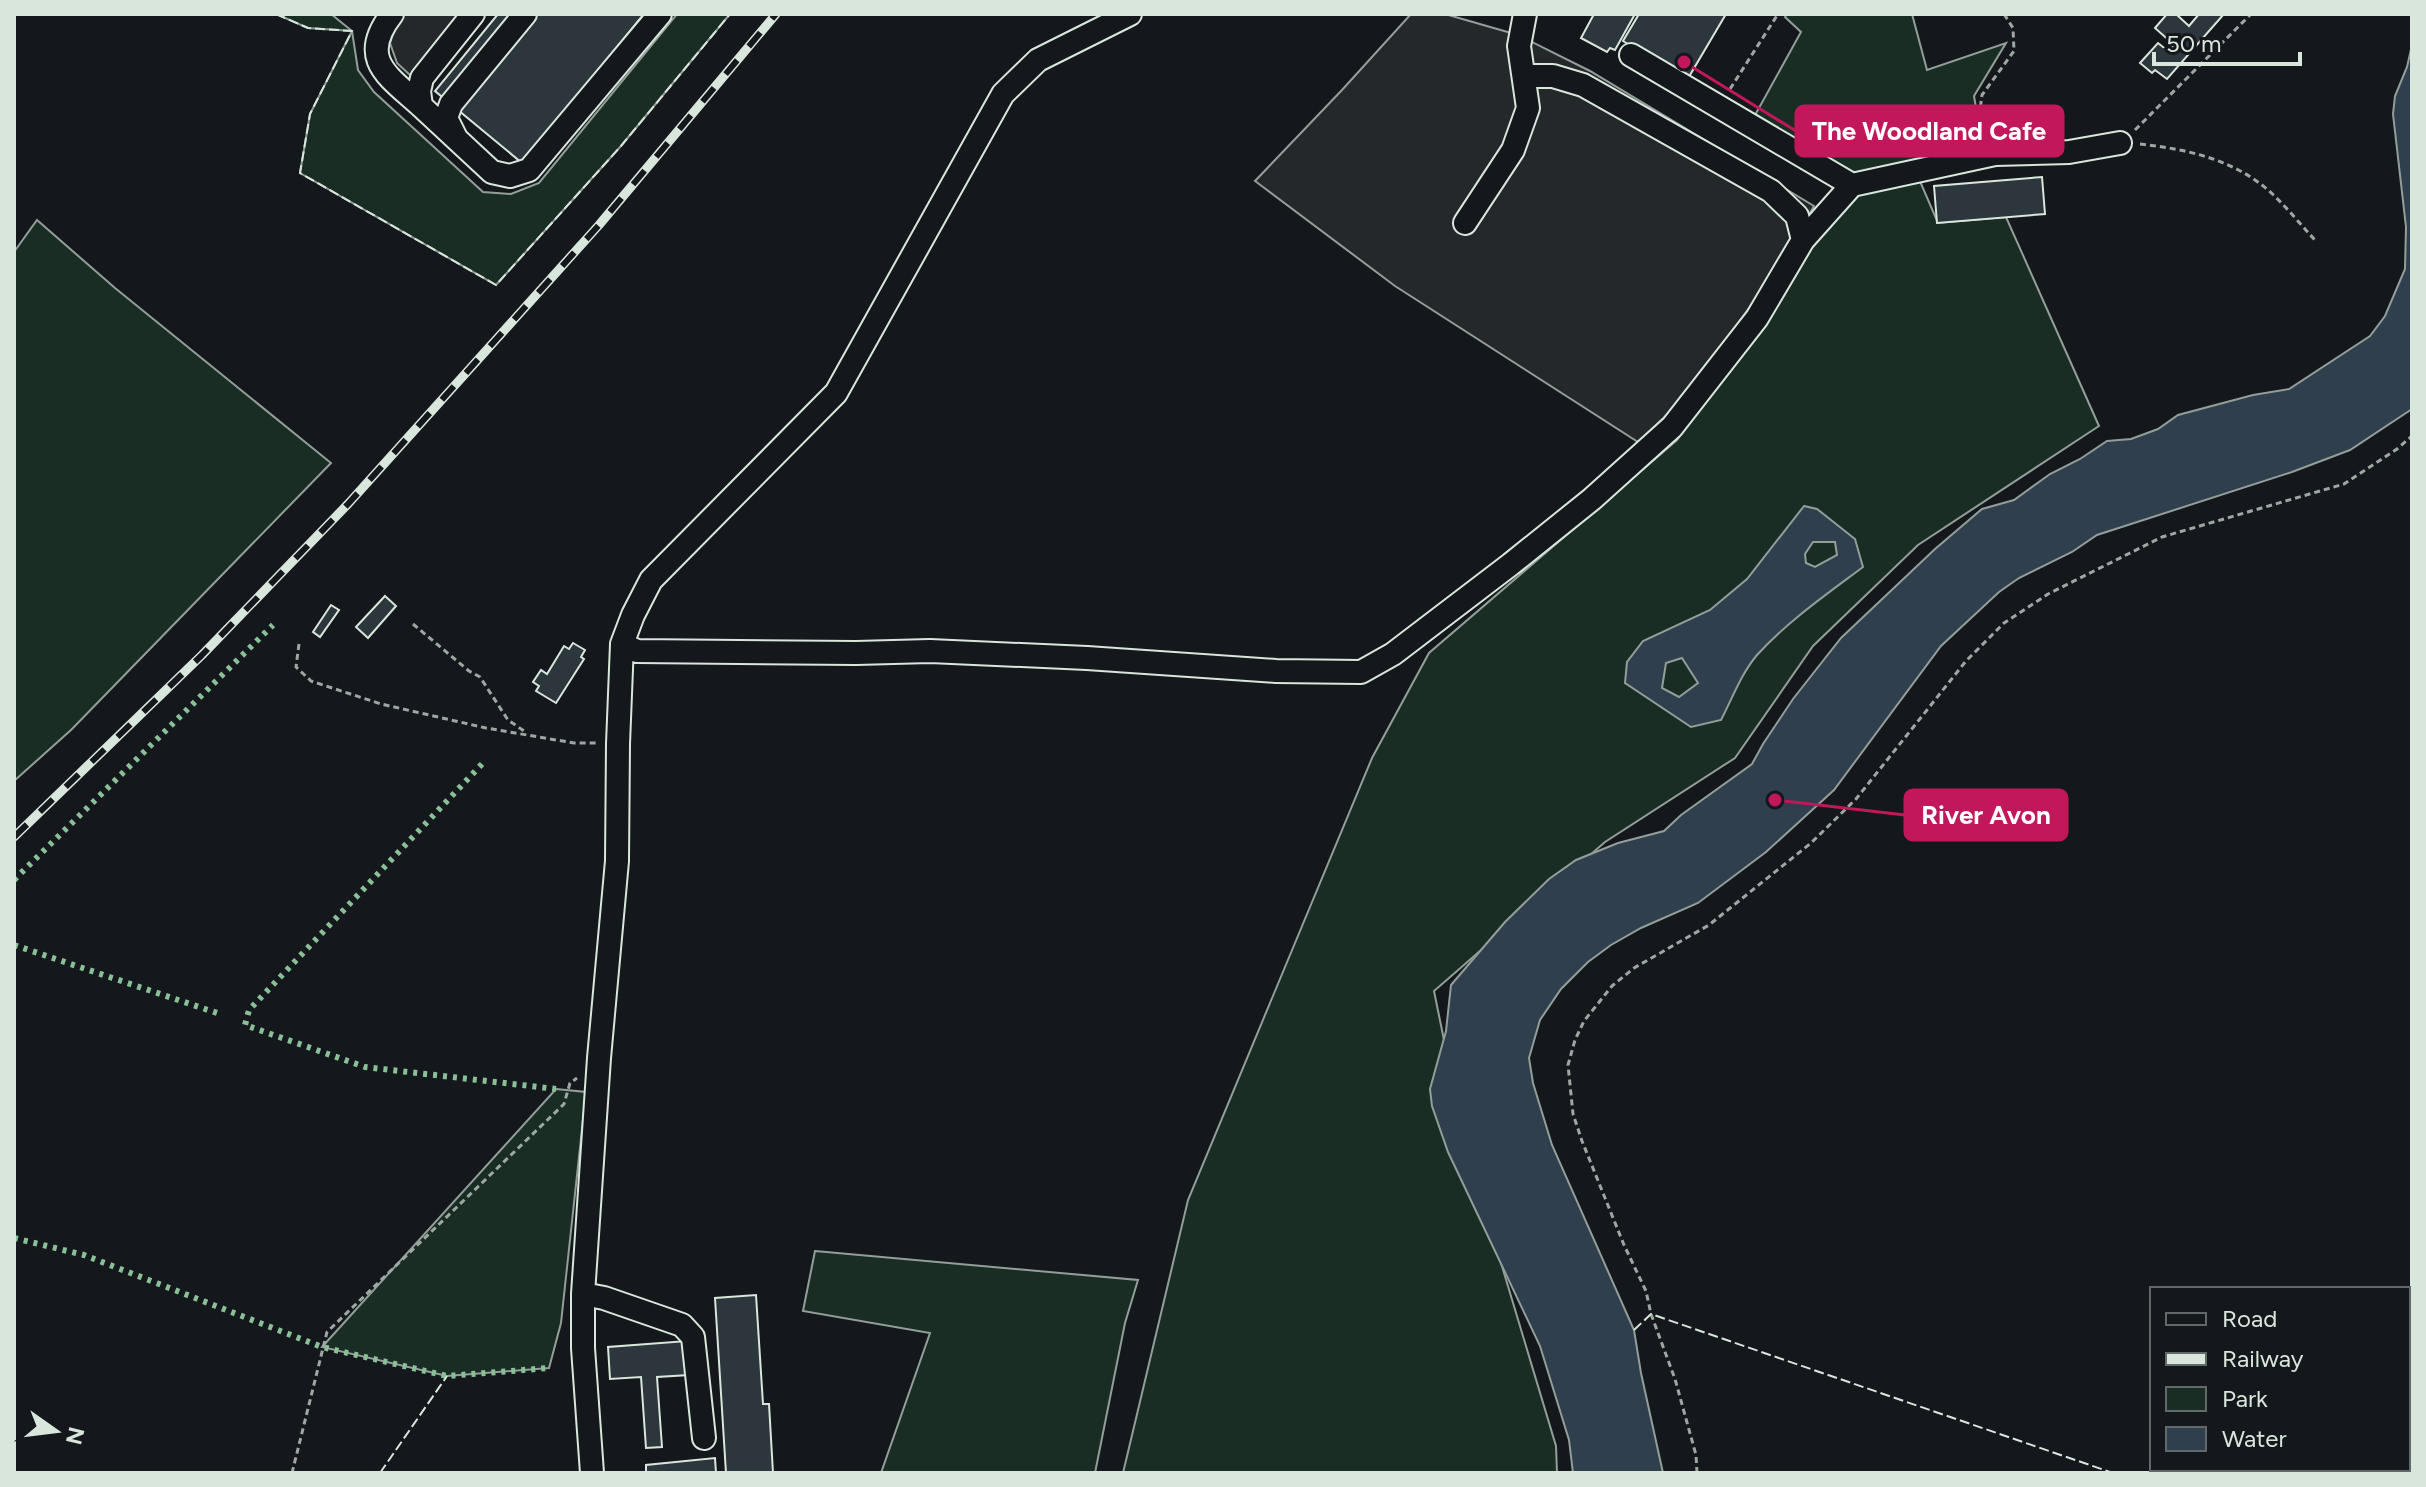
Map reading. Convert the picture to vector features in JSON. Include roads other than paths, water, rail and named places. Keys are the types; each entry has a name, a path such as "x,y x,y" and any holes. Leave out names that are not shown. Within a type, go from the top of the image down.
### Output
{"street":[{"path":"421,106 419,91 422,78 473,14"},
{"path":"457,139 446,118 451,104 525,14"},
{"path":"380,18 377,60 386,74 492,172 510,176 529,170 660,14"},
{"path":"592,1473 583,1348 583,1294 599,1058 617,861 622,644 651,580 836,393 1003,94 1038,60 1130,14"},
{"path":"1465,223 1513,150 1528,108 1519,46 1525,14"},
{"path":"1631,55 1852,185"},
{"path":"1524,76 1553,76 1583,85 1771,191 1797,216 1803,240"},
{"path":"622,644 637,651 930,651 1276,671 1361,672 1393,654 1511,564 1592,499 1672,427 1757,318 1803,240 1852,185 1995,154 2069,152 2120,143"},
{"path":"583,1294 604,1298 682,1325 693,1337 704,1438"}],"water":[{"path":"2412,45 2412,409 2350,450 2097,535 1999,592 1941,646 1834,790 1766,852 1698,903 1641,928 1588,962 1561,989 1540,1020 1529,1058 1533,1083 1552,1145 1634,1330 1663,1473 1573,1473 1569,1440 1540,1346 1448,1152 1432,1106 1430,1089 1446,1031 1451,985 1505,922 1549,879 1576,860 1618,843 1664,831 1681,815 1752,764 1793,699 1841,638 1982,509 2014,500 2050,474 2107,441 2131,439 2158,429 2178,415 2289,389 2370,336 2385,316 2405,269 2406,227 2393,114 2395,96"},
{"path":"1804,506 1817,509 1855,539 1863,567 1795,619 1757,655 1741,678 1721,720 1691,727 1625,683 1627,662 1643,641 1710,610 1747,579","holes":["1813,542 1835,542 1837,555 1815,567 1806,563 1805,554","1682,658 1698,683 1679,697 1662,688 1666,663"]}],"railway":[{"path":"14,837 202,655 348,504 599,225 776,14"}],"place":[{"name":"The Woodland Cafe","path":"1684,62"},
{"name":"River Avon","path":"1775,800"}]}
